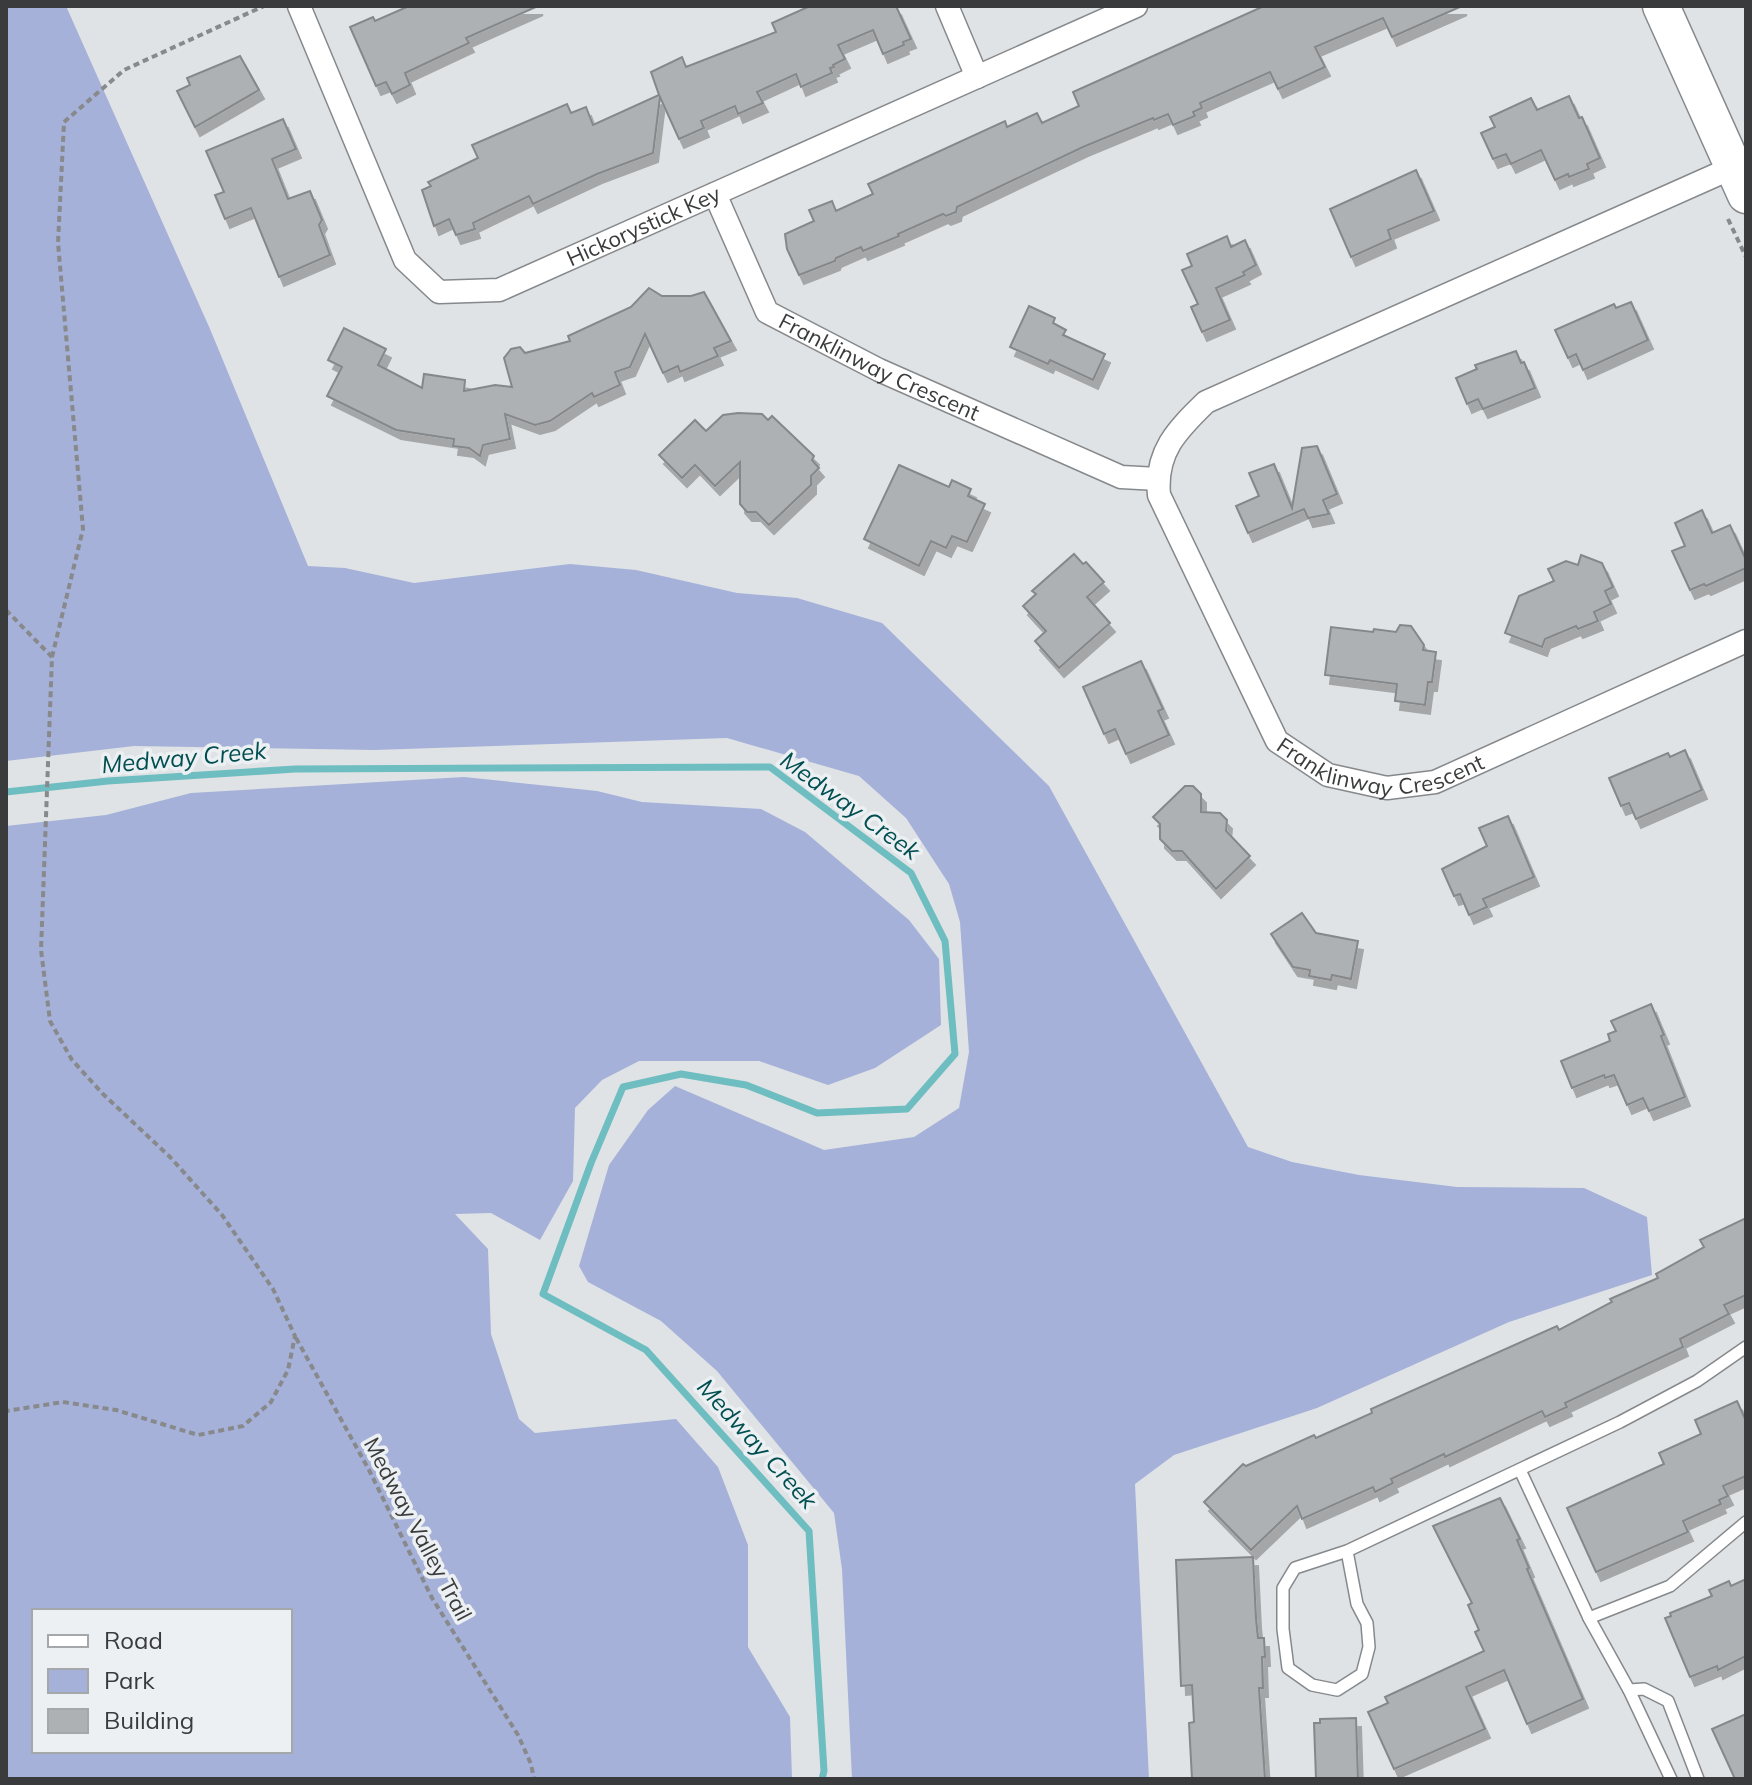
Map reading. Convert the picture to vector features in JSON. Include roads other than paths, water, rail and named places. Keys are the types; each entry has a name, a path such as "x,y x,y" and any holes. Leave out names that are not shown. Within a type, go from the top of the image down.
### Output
{"main road":[{"path":"1661,6 1740,181"}],"street":[{"name":"Hickorystick Key","path":"299,6 405,260 439,292 499,290 1136,6"},
{"path":"947,6 977,77"},
{"path":"1158,479 1163,456 1176,430 1206,402 1740,181"},
{"name":"Franklinway Crescent","path":"715,194 767,312 879,370 1121,477 1158,479 1159,495 1277,741 1328,775 1387,788 1435,782 1746,641"}],"lane":[{"path":"1347,1551 1357,1604 1367,1623 1369,1647 1362,1674 1337,1690 1312,1685 1288,1668 1283,1629 1283,1588 1295,1568 1347,1551 1620,1422 1697,1381 1746,1347"},
{"path":"1520,1470 1589,1618 1629,1690 1671,1779"},
{"path":"1589,1618 1670,1586 1746,1522"},
{"path":"1629,1690 1644,1689 1668,1701 1698,1779"}],"waterway":[{"name":"Medway Creek","path":"6,792 108,781 295,769 770,767 911,873 945,941 955,1054 907,1109 817,1113 746,1085 681,1074 623,1087 591,1163 543,1294 646,1350 809,1531 824,1771 822,1779"}]}
